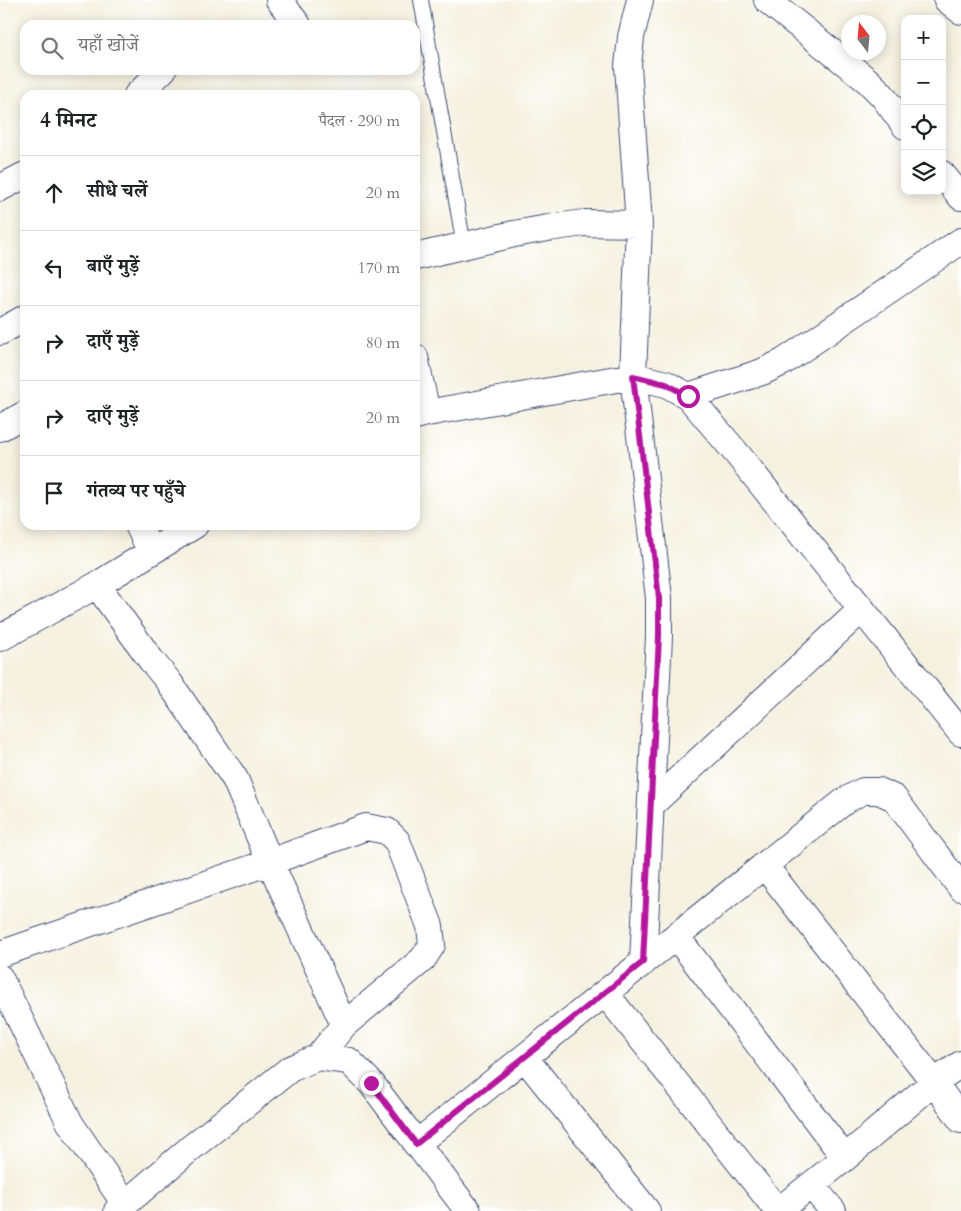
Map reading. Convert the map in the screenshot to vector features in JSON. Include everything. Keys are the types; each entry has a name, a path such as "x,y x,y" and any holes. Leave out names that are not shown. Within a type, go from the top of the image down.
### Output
{"street":[{"path":"279,0 294,20"},
{"path":"640,0 631,36 628,66 639,224 633,376 659,598 659,636 643,962"},
{"path":"767,0 868,80 901,121"},
{"path":"947,0 961,11"},
{"path":"143,90 159,75"},
{"path":"0,188 20,178"},
{"path":"946,179 961,197"},
{"path":"420,256 514,234 584,223 639,224"},
{"path":"688,396 762,372 783,362 961,241"},
{"path":"0,332 20,321"},
{"path":"421,415 633,376 666,384 688,396 738,455 961,733"},
{"path":"0,428 20,417"},
{"path":"140,530 151,552"},
{"path":"0,638 97,585 187,530"},
{"path":"97,585 169,682 235,779 270,862 344,1025"},
{"path":"651,805 862,609"},
{"path":"416,1144 846,800 863,791 879,790 894,798 961,888"},
{"path":"0,954 270,862 366,827 387,831 397,841 430,926 432,945 423,959 344,1025 318,1057 290,1069 192,1147 121,1208 70,1123 0,978"},
{"path":"764,866 934,1082 961,1120"},
{"path":"676,936 845,1158"},
{"path":"605,993 778,1211 845,1158 934,1082 961,1064"},
{"path":"318,1057 349,1061 371,1083 468,1211"},
{"path":"525,1058 647,1211"},
{"path":"811,1185 832,1211"}],"lane":[{"path":"421,0 464,246"}],"route":[{"path":"371,1083 416,1144 643,962 659,636 659,598 633,376 666,384 688,396"}]}
